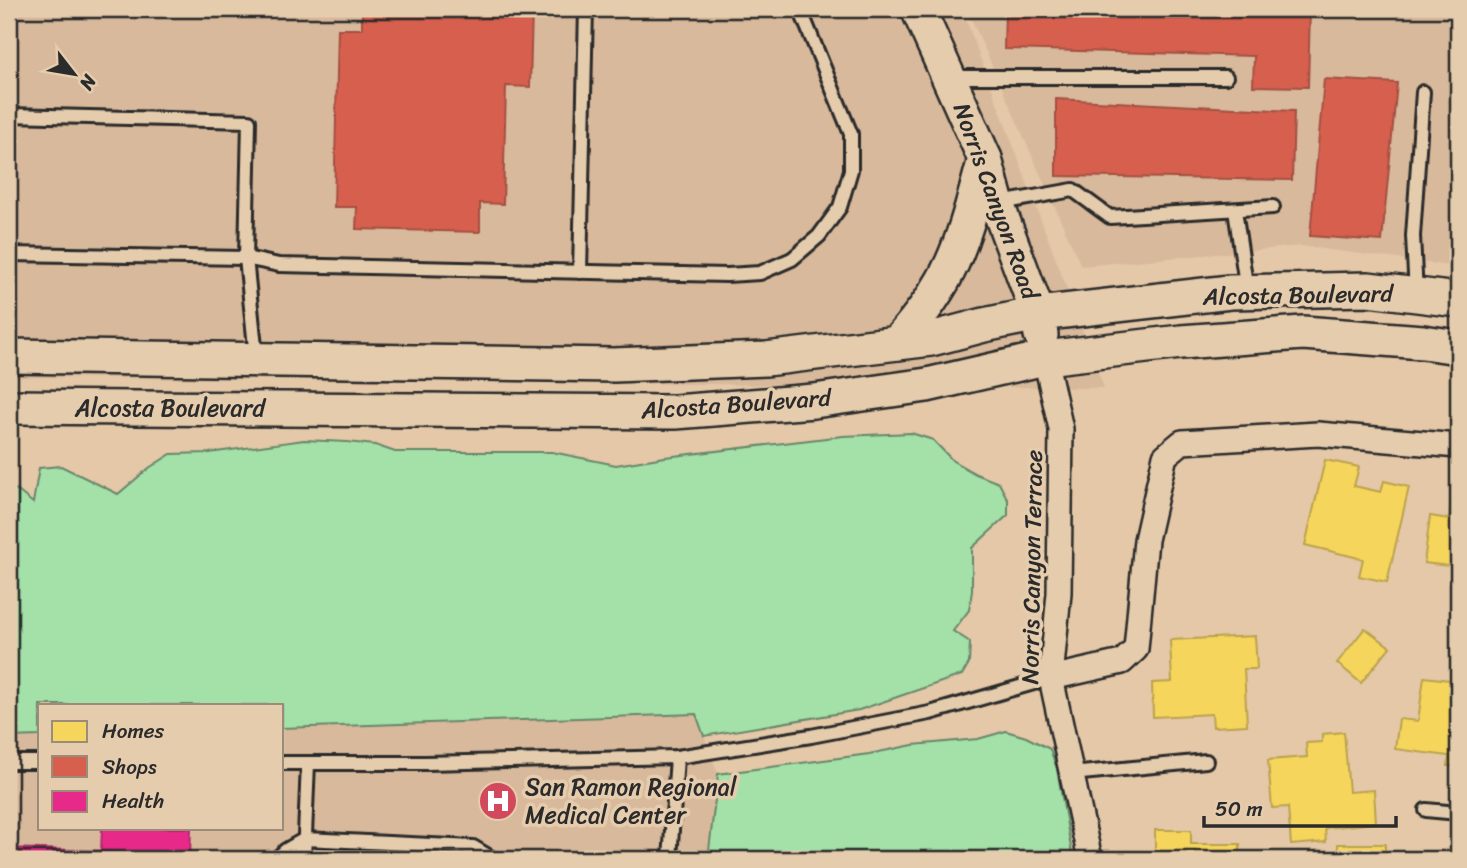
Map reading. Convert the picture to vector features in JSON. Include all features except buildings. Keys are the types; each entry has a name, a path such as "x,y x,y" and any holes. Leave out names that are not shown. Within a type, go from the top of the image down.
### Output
{"main road":[{"name":"Norris Canyon Road","path":"918,9 985,159 997,204 1038,314 1045,358"},
{"path":"897,343 916,322 951,264 963,234 985,159"},
{"name":"Alcosta Boulevard","path":"9,356 614,365 766,359 931,339 1038,314 1230,292 1368,289 1458,300"},
{"name":"Alcosta Boulevard","path":"9,407 675,412 814,401 914,387 1045,358 1181,342 1303,333 1458,347"}],"street":[{"name":"Norris Canyon Terrace","path":"1045,358 1061,429 1059,593 1051,678 1090,859"},
{"path":"1051,678 1122,662 1136,649 1146,540 1165,456 1182,442 1318,434 1458,446"}],"lane":[{"path":"580,272 586,9"},
{"path":"9,254 246,258 279,265 727,275 760,273 792,259 819,236 840,206 851,170 851,134 800,9"},
{"path":"948,77 1226,77"},
{"path":"1416,294 1413,236 1423,92"},
{"path":"9,115 249,121 246,258 256,360"},
{"path":"997,204 1073,190 1110,217 1273,207"},
{"path":"1235,210 1247,292"},
{"path":"284,763 440,763 677,757 811,736 930,713 1051,678"},
{"path":"670,859 677,757"},
{"path":"1071,774 1206,761"},
{"path":"9,762 38,762"},
{"path":"304,859 309,763"},
{"path":"1426,810 1458,813"},
{"path":"276,859 305,839 473,847 494,859"}],"shaded area":[{"path":"9,9 962,9 1104,388 9,377"},
{"path":"967,9 1458,9 1458,267 1301,246 1081,266"},
{"name":"San Ramon Regional Medical Center","path":"696,714 718,774 708,859 9,859 9,737 38,736 38,830 284,830 284,728"}],"green space":[{"path":"911,433 933,440 953,461 999,483 1008,500 1008,515 972,548 969,610 953,631 970,642 969,663 962,675 859,710 704,736 696,714 284,728 284,704 38,704 38,736 9,737 9,484 33,503 39,468 61,466 118,494 171,454 209,453 304,440 375,445 395,452 552,452 616,465 843,436"},
{"path":"1006,731 1050,749 1057,769 1073,859 708,859 718,774 869,754 913,745 978,739"}],"place":[{"name":"San Ramon Regional Medical Center","path":"498,801"}]}
